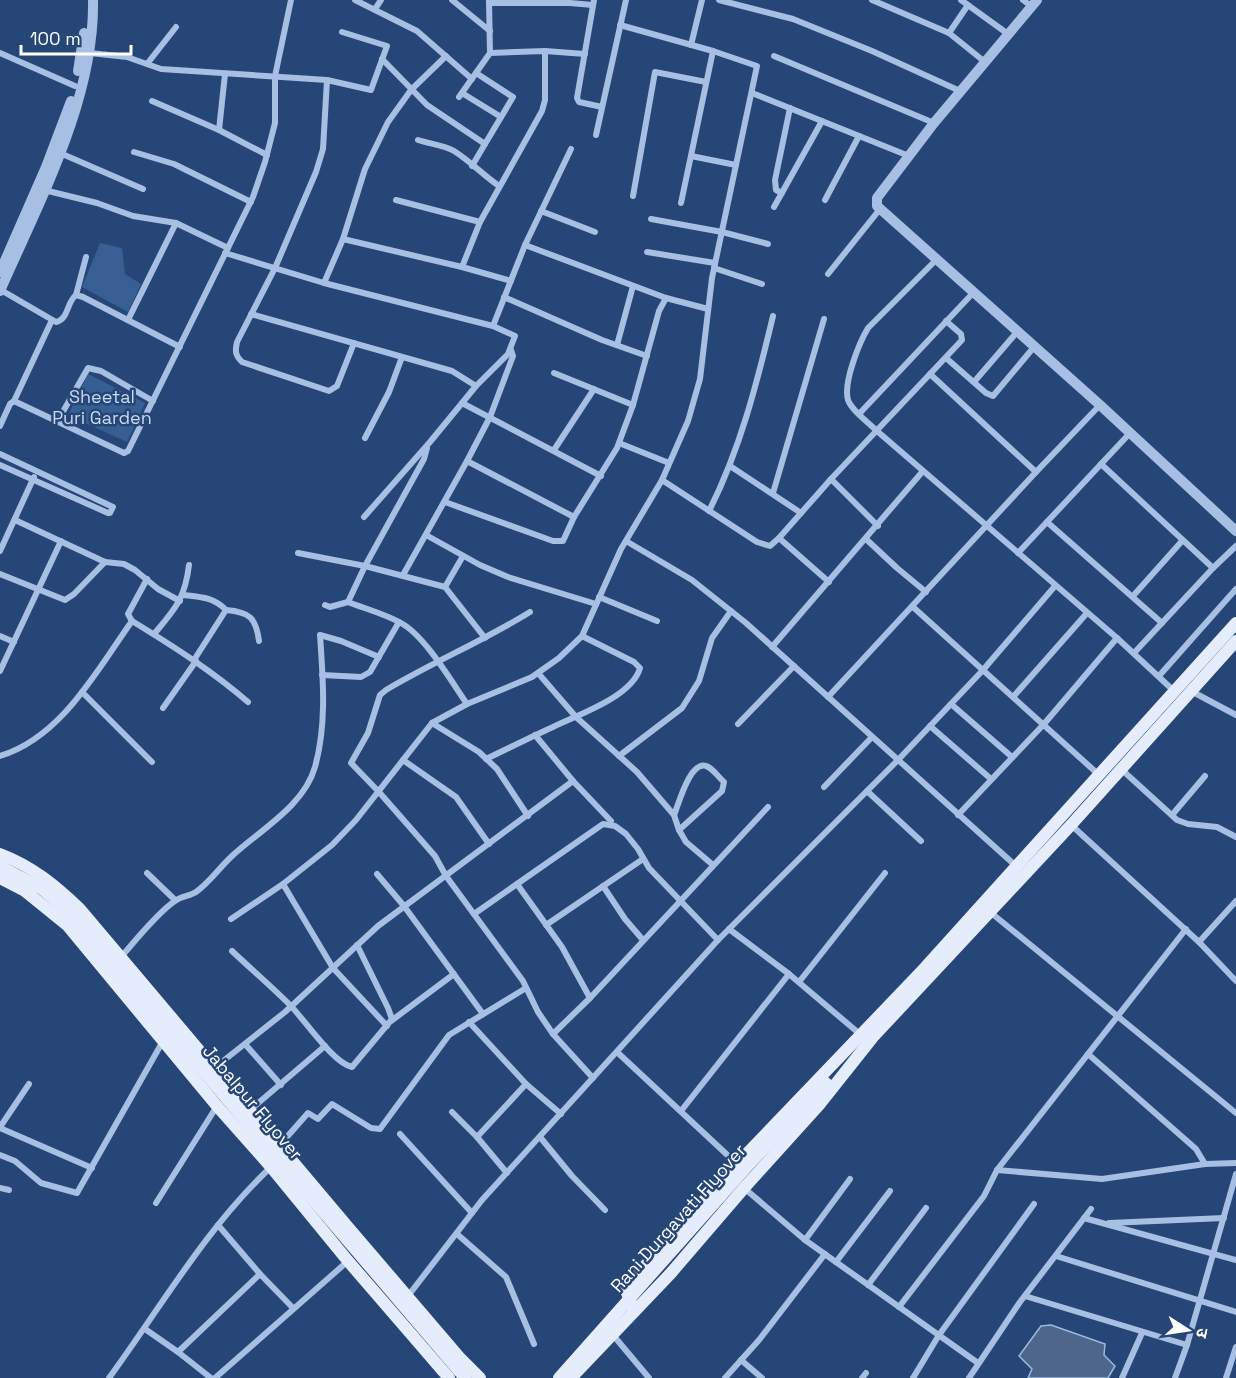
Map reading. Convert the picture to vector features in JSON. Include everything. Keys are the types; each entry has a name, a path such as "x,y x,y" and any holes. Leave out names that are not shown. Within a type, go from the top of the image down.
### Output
{"main road":[{"path":"571,1378 692,1250 986,908 1016,866 1236,623"},
{"path":"634,1312 625,1288 727,1174 836,1060 1071,825 1236,641"},
{"path":"0,854 28,866 57,886 80,909 176,1026 480,1378"},
{"name":"Jabalpur Flyover","path":"0,866 42,889 64,908 465,1378"},
{"path":"0,878 25,891 67,925 443,1376"},
{"name":"Rani Durgavati Flyover","path":"826,1083 836,1060"},
{"name":"Rani Durgavati Flyover","path":"559,1378 751,1162 826,1083 844,1074"}],"street":[{"path":"0,272 45,167 75,86 83,45 86,0"},
{"path":"86,257 76,295 71,299 65,317 60,321 52,320 0,290 60,153 82,86 90,53 93,0"},
{"path":"14,400 124,453 128,452 251,202 275,123 274,76 291,0"},
{"path":"355,0 411,27 474,76 513,97 472,166"},
{"path":"375,9 381,0"},
{"path":"452,0 490,31"},
{"path":"596,135 626,0"},
{"path":"691,45 702,0"},
{"path":"719,0 793,19 872,51 960,91"},
{"path":"872,0 949,33 985,62"},
{"path":"961,0 1008,34"},
{"path":"501,117 461,95 490,52 489,2 594,2 578,98 579,102 602,107"},
{"path":"1031,2 877,198 877,206 1100,405 1236,531"},
{"path":"949,33 968,5"},
{"path":"231,919 283,884 332,845 379,792 432,723 467,704 538,673 559,658 582,636 626,541 662,480 688,421 700,379 715,266 757,66 713,51 620,26"},
{"path":"147,64 176,27"},
{"path":"90,53 128,57 160,69 327,80 371,90 387,46 342,32"},
{"path":"490,52 545,51 585,54"},
{"path":"462,267 480,222 542,111 545,100 545,51"},
{"path":"681,202 713,51"},
{"path":"0,53 75,86"},
{"path":"324,283 343,238 364,169 388,122 411,90 446,56"},
{"path":"774,56 934,123"},
{"path":"382,59 411,90 437,113 486,144"},
{"path":"633,196 655,72 706,82"},
{"path":"219,130 225,74"},
{"path":"327,80 323,149 316,172 275,268 237,342 236,356 242,362 329,391 337,386 354,343"},
{"path":"752,93 909,156"},
{"path":"152,100 219,130 267,155"},
{"path":"782,193 776,190 775,180 790,108"},
{"path":"774,207 822,121"},
{"path":"825,200 859,136"},
{"path":"418,140 455,152 500,186"},
{"path":"493,326 525,245 571,149"},
{"path":"134,152 174,164 251,202"},
{"path":"60,153 143,189"},
{"path":"691,156 736,165"},
{"path":"44,190 133,216 176,224 226,250 275,268 324,283 493,326 516,336 511,349 476,386 428,445 364,517"},
{"path":"396,200 480,222"},
{"path":"828,274 880,209"},
{"path":"541,211 595,232"},
{"path":"651,219 722,232 768,244"},
{"path":"128,320 176,224"},
{"path":"343,238 511,281"},
{"path":"525,245 666,298 708,309"},
{"path":"647,252 715,266 762,284"},
{"path":"936,260 868,328 860,341 848,389 849,402 877,431 1117,638 1174,691"},
{"path":"616,345 633,286"},
{"path":"859,414 973,293"},
{"path":"76,295 180,347"},
{"path":"504,297 646,356"},
{"path":"445,502 559,542 566,537 574,517 619,443 633,405 659,311 666,298"},
{"path":"251,314 452,371 476,386"},
{"path":"709,511 739,441 773,316"},
{"path":"773,493 824,319"},
{"path":"0,426 52,320"},
{"path":"662,480 757,542 770,546 962,340 960,334 946,321"},
{"path":"974,382 1017,332"},
{"path":"946,358 993,396 1034,347"},
{"path":"403,575 468,461 489,417 513,356 511,349"},
{"path":"365,438 389,392 402,357"},
{"path":"57,422 88,368 101,371 153,400"},
{"path":"554,373 633,405"},
{"path":"930,374 1036,472"},
{"path":"554,450 594,389"},
{"path":"462,403 601,476"},
{"path":"828,697 1100,405"},
{"path":"1018,553 1130,433"},
{"path":"619,443 669,463"},
{"path":"348,602 365,566 424,459 428,445"},
{"path":"0,454 113,507 108,513 0,465"},
{"path":"468,461 574,517"},
{"path":"1101,464 1213,568"},
{"path":"730,466 801,513"},
{"path":"0,551 37,471"},
{"path":"772,647 923,471"},
{"path":"831,479 878,526"},
{"path":"15,520 105,562 124,564 158,589 182,598 209,598 217,601 226,610 238,611 251,617 257,626 259,641"},
{"path":"1047,522 1162,623"},
{"path":"426,536 508,577 596,604"},
{"path":"779,538 829,582"},
{"path":"866,538 926,592"},
{"path":"0,671 61,541"},
{"path":"626,541 692,579 731,611 1016,866"},
{"path":"1133,596 1182,541"},
{"path":"1134,653 1236,546"},
{"path":"298,553 365,566 445,587 485,638"},
{"path":"445,587 463,556"},
{"path":"0,574 65,600 74,594 105,562"},
{"path":"154,634 182,598 189,565"},
{"path":"147,579 128,614 132,621 195,661 248,702"},
{"path":"408,1296 472,1213 718,940 898,760 983,670 1055,586"},
{"path":"1159,676 1236,589"},
{"path":"599,597 657,621"},
{"path":"325,605 330,607 348,602 399,622 415,633 467,704"},
{"path":"913,607 1098,774"},
{"path":"162,708 195,661 226,610"},
{"path":"619,756 682,708 699,681 712,638 731,611"},
{"path":"530,612 485,638 437,660 380,695 368,733 351,763 435,856 446,876 526,988 553,1034 593,1078"},
{"path":"1013,697 1087,613"},
{"path":"0,756 37,739 59,719 82,692 132,621"},
{"path":"322,675 361,677 370,672 399,622"},
{"path":"121,958 147,927 175,900 197,891 246,843 298,798 310,780 315,767 324,717 320,635 379,657"},
{"path":"0,636 14,642"},
{"path":"486,759 592,709 621,692 636,676 640,668 634,662 582,636"},
{"path":"958,815 1044,724 1117,638"},
{"path":"738,724 794,666"},
{"path":"538,673 576,717 637,772 674,815 686,842 713,865"},
{"path":"1190,691 1236,715"},
{"path":"82,692 153,762"},
{"path":"951,704 1012,757"},
{"path":"432,723 479,752 497,769 528,816"},
{"path":"930,726 991,779"},
{"path":"535,735 573,781 611,821"},
{"path":"824,787 872,737"},
{"path":"403,760 456,797 489,844"},
{"path":"674,815 693,770 703,765 710,768 723,782 722,791 679,830"},
{"path":"1121,769 1183,823 1217,827 1236,837"},
{"path":"1172,815 1205,776"},
{"path":"196,1081 291,1006 378,926 573,781"},
{"path":"867,791 921,841"},
{"path":"553,1034 590,998 768,807"},
{"path":"1060,816 1186,929 1236,981"},
{"path":"474,914 603,824 615,826 626,834 649,868 718,940"},
{"path":"546,925 643,859"},
{"path":"147,873 175,900"},
{"path":"799,982 885,873"},
{"path":"377,874 404,906 483,1014"},
{"path":"283,884 333,968 389,1023"},
{"path":"517,884 562,947 590,998"},
{"path":"603,886 625,919 644,940"},
{"path":"1199,942 1236,901"},
{"path":"986,908 1236,1113"},
{"path":"729,929 789,974 862,1035"},
{"path":"899,1307 984,1196 997,1170 1186,929"},
{"path":"357,945 388,1008 389,1023"},
{"path":"232,951 291,1006 325,1046 351,1067 389,1023 453,974"},
{"path":"681,1111 789,974"},
{"path":"109,1378 188,1264 245,1191 271,1167 308,1113 318,1119 332,1104 371,1128 380,1129 449,1035 526,988"},
{"path":"470,1022 526,1084 561,1114"},
{"path":"0,1155 15,1161 41,1183 74,1193 80,1190 163,1041"},
{"path":"245,1044 281,1085"},
{"path":"250,1111 325,1046"},
{"path":"617,1052 737,1164"},
{"path":"1088,1054 1196,1149 1205,1164"},
{"path":"29,1084 0,1127 92,1168"},
{"path":"477,1137 526,1084"},
{"path":"156,1203 217,1106"},
{"path":"452,1112 477,1137 507,1173"},
{"path":"400,1134 472,1213"},
{"path":"540,1137 572,1176 605,1210"},
{"path":"997,1170 1102,1179 1205,1164 1236,1163"},
{"path":"727,1174 805,1240 978,1363"},
{"path":"1175,1378 1187,1345 1236,1174"},
{"path":"805,1240 850,1179"},
{"path":"0,1188 9,1190"},
{"path":"836,1262 890,1191"},
{"path":"914,1378 939,1335 1034,1204"},
{"path":"868,1285 926,1208"},
{"path":"981,1378 971,1375 978,1363 1091,1209"},
{"path":"1084,1218 1236,1260"},
{"path":"1102,1223 1224,1218"},
{"path":"218,1225 293,1308"},
{"path":"457,1234 506,1277 534,1344"},
{"path":"724,1378 759,1340 825,1254"},
{"path":"1056,1256 1236,1312"},
{"path":"145,1329 213,1378 348,1261"},
{"path":"178,1352 260,1274"},
{"path":"1025,1296 1187,1345"},
{"path":"1122,1378 1142,1333"},
{"path":"613,1335 649,1378"},
{"path":"1226,1378 1236,1347"},
{"path":"741,1360 762,1378"}],"green space":[{"path":"100,243 122,248 125,274 141,284 128,312 82,287"},
{"name":"Sheetal Puri Garden","path":"88,374 145,403 127,442 68,415"}],"shaded area":[{"path":"1051,1325 1105,1344 1104,1355 1115,1366 1108,1378 1028,1378 1032,1369 1019,1356 1041,1326"}]}
